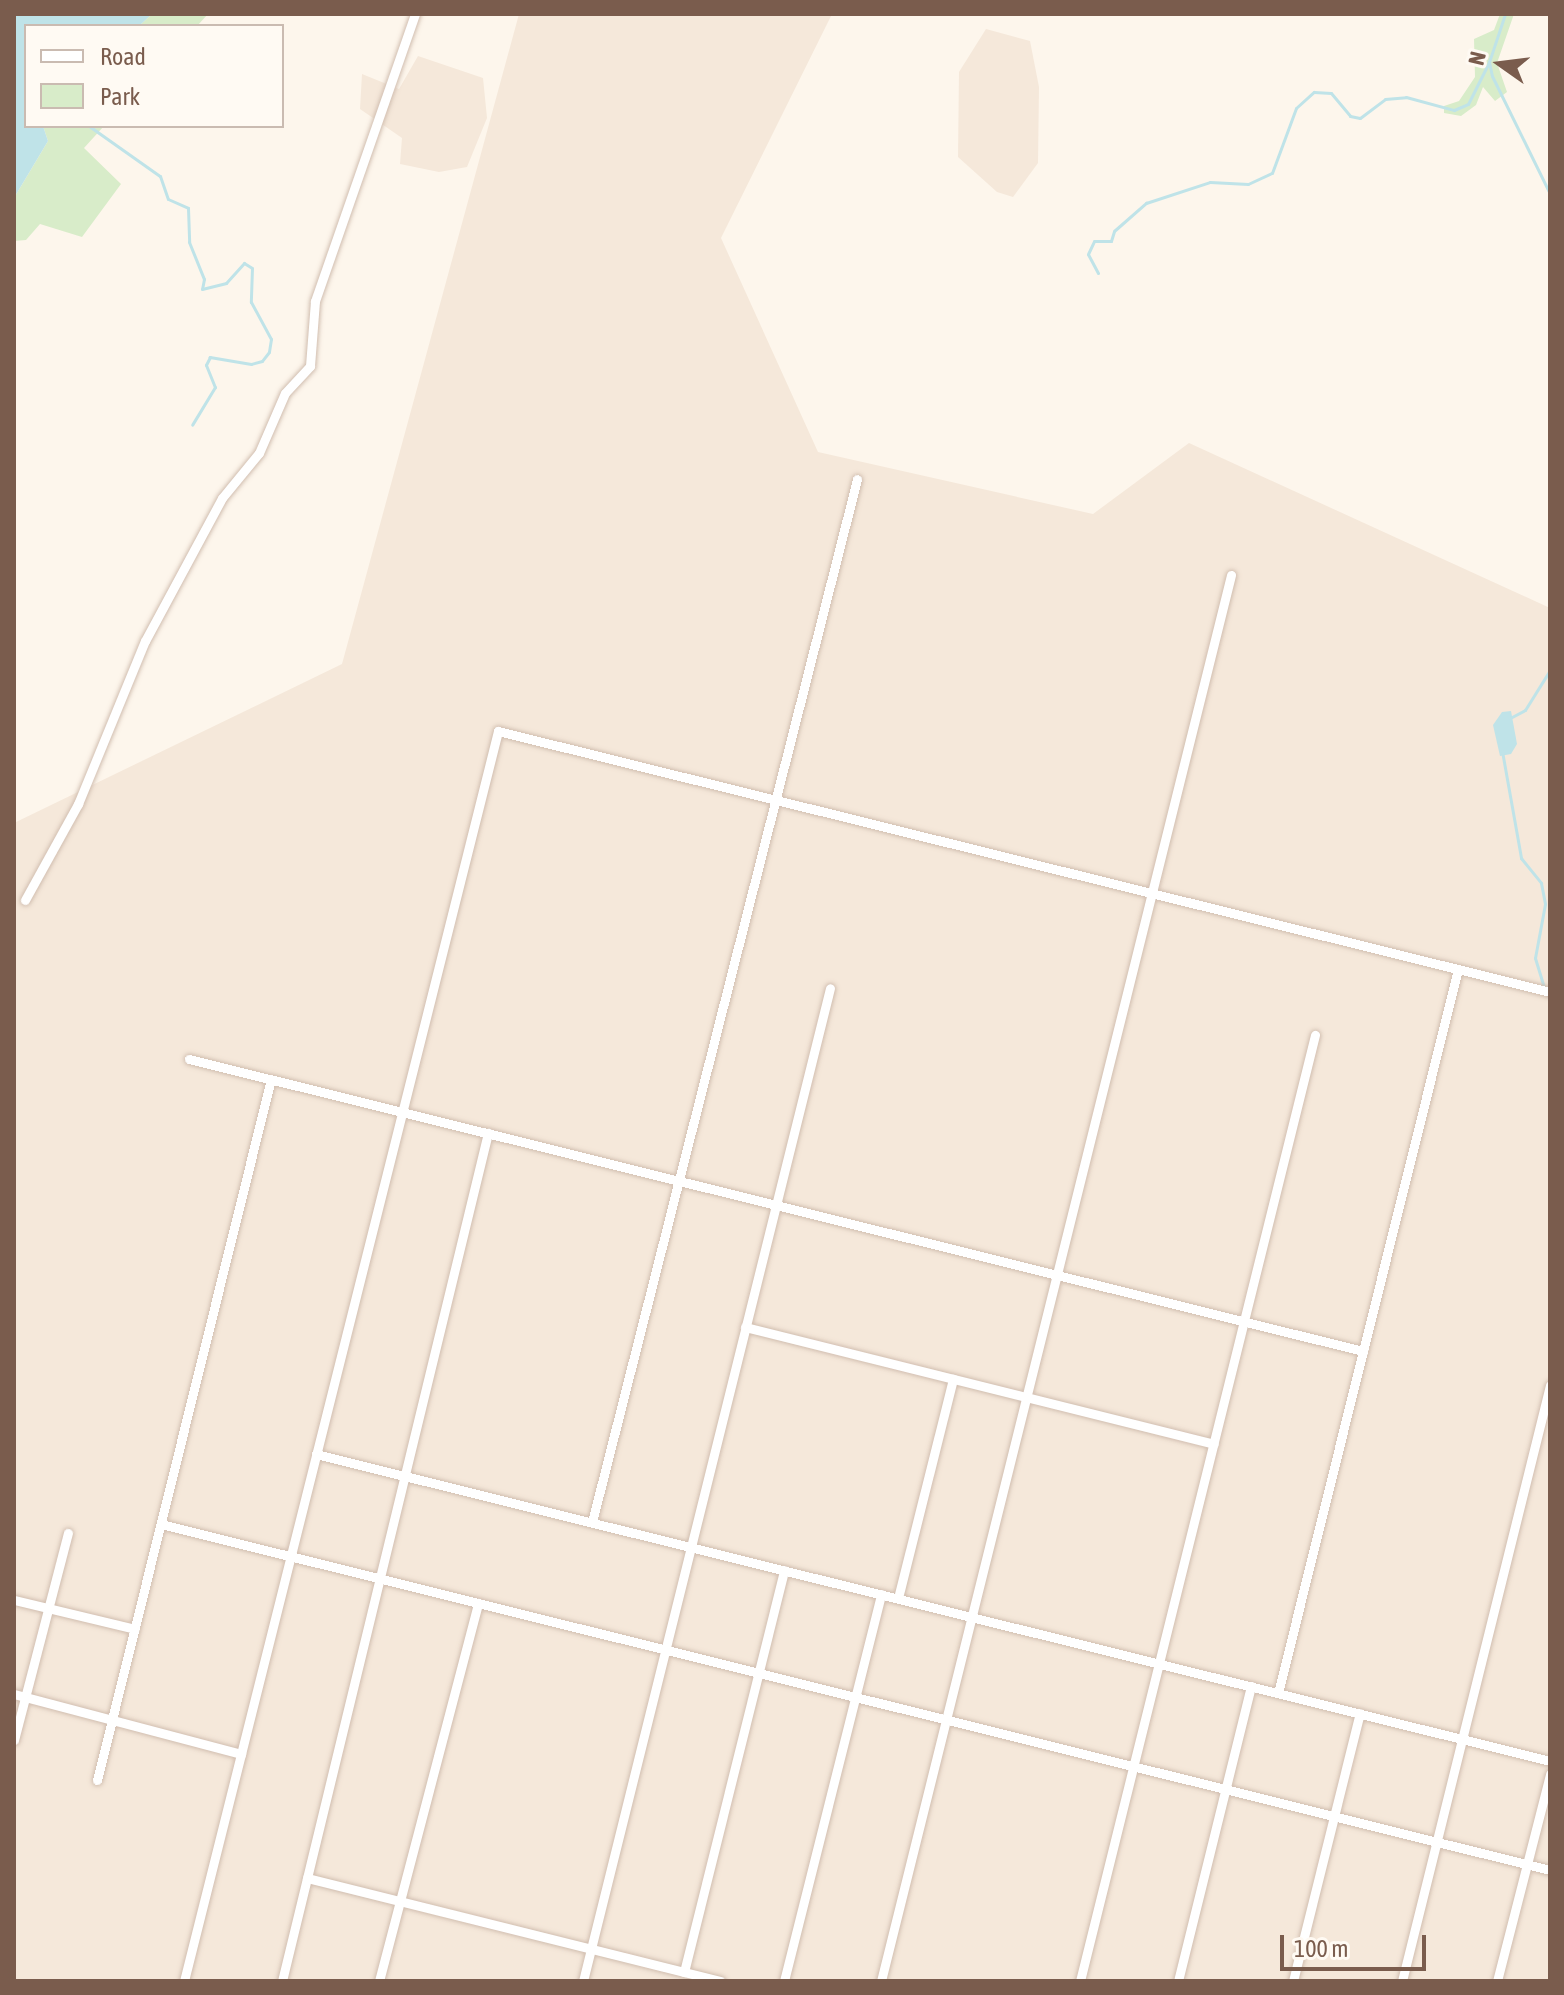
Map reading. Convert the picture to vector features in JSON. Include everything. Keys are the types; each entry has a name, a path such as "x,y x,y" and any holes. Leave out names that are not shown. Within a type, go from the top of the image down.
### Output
{"street":[{"path":"25,900 78,804 145,641 222,498 259,453 285,393 310,366 315,301 415,14"},
{"path":"592,1522 682,1182 857,479"},
{"path":"881,1981 1231,575"},
{"path":"184,1981 498,731 1550,992"},
{"path":"1278,1693 1458,969"},
{"path":"583,1981 830,988"},
{"path":"1080,1981 1315,1035"},
{"path":"189,1059 1363,1351"},
{"path":"97,1780 271,1079"},
{"path":"282,1981 488,1133"},
{"path":"745,1327 1214,1444"},
{"path":"898,1598 953,1379"},
{"path":"1402,1981 1550,1385"},
{"path":"316,1454 1550,1761"},
{"path":"161,1524 1550,1870"},
{"path":"14,1740 68,1533"},
{"path":"684,1972 784,1570"},
{"path":"784,1981 881,1594"},
{"path":"14,1600 135,1629"},
{"path":"379,1981 478,1603"},
{"path":"1178,1981 1251,1686"},
{"path":"14,1694 241,1754"},
{"path":"1293,1981 1360,1713"},
{"path":"1497,1981 1550,1774"},
{"path":"307,1878 720,1981"}],"shaded area":[{"path":"519,14 832,14 721,238 818,452 1093,514 1189,443 1550,608 1550,1981 14,1981 14,823 342,664"},
{"path":"986,29 1030,41 1039,87 1038,163 1013,197 997,192 958,157 959,72"},
{"path":"418,56 483,78 487,118 467,167 439,172 400,164 402,138 360,109 362,74 399,89"}],"green space":[{"path":"152,14 208,14 199,24 141,24"},
{"path":"1500,14 1514,14 1497,63 1507,92 1495,101 1483,87 1476,105 1461,116 1444,113 1444,106 1459,101 1475,77 1474,39 1494,30"},
{"path":"44,128 102,128 84,148 121,184 82,237 40,224 26,240 14,241 14,198 48,141"}],"water":[{"path":"14,14 152,14 141,24 24,24 24,128 44,128 48,141 14,198"},
{"path":"1511,711 1517,744 1511,754 1500,756 1493,725 1502,712"}],"waterway":[{"path":"1505,14 1489,62 1492,76 1550,194"},
{"path":"1098,273 1088,254 1094,241 1111,241 1114,231 1146,203 1210,182 1248,184 1272,173 1296,108 1314,92 1331,93 1350,116 1360,118 1385,99 1406,97 1454,110 1468,104 1489,62"},
{"path":"92,128 160,176 168,199 188,208 189,242 204,279 202,289 226,283 244,263 252,268 251,302 271,339 269,352 262,361 251,364 210,357 206,365 215,387 192,425"},
{"path":"1510,718 1525,710 1550,670"},
{"path":"1502,751 1521,858 1541,883 1545,904 1535,958 1544,988"}]}
